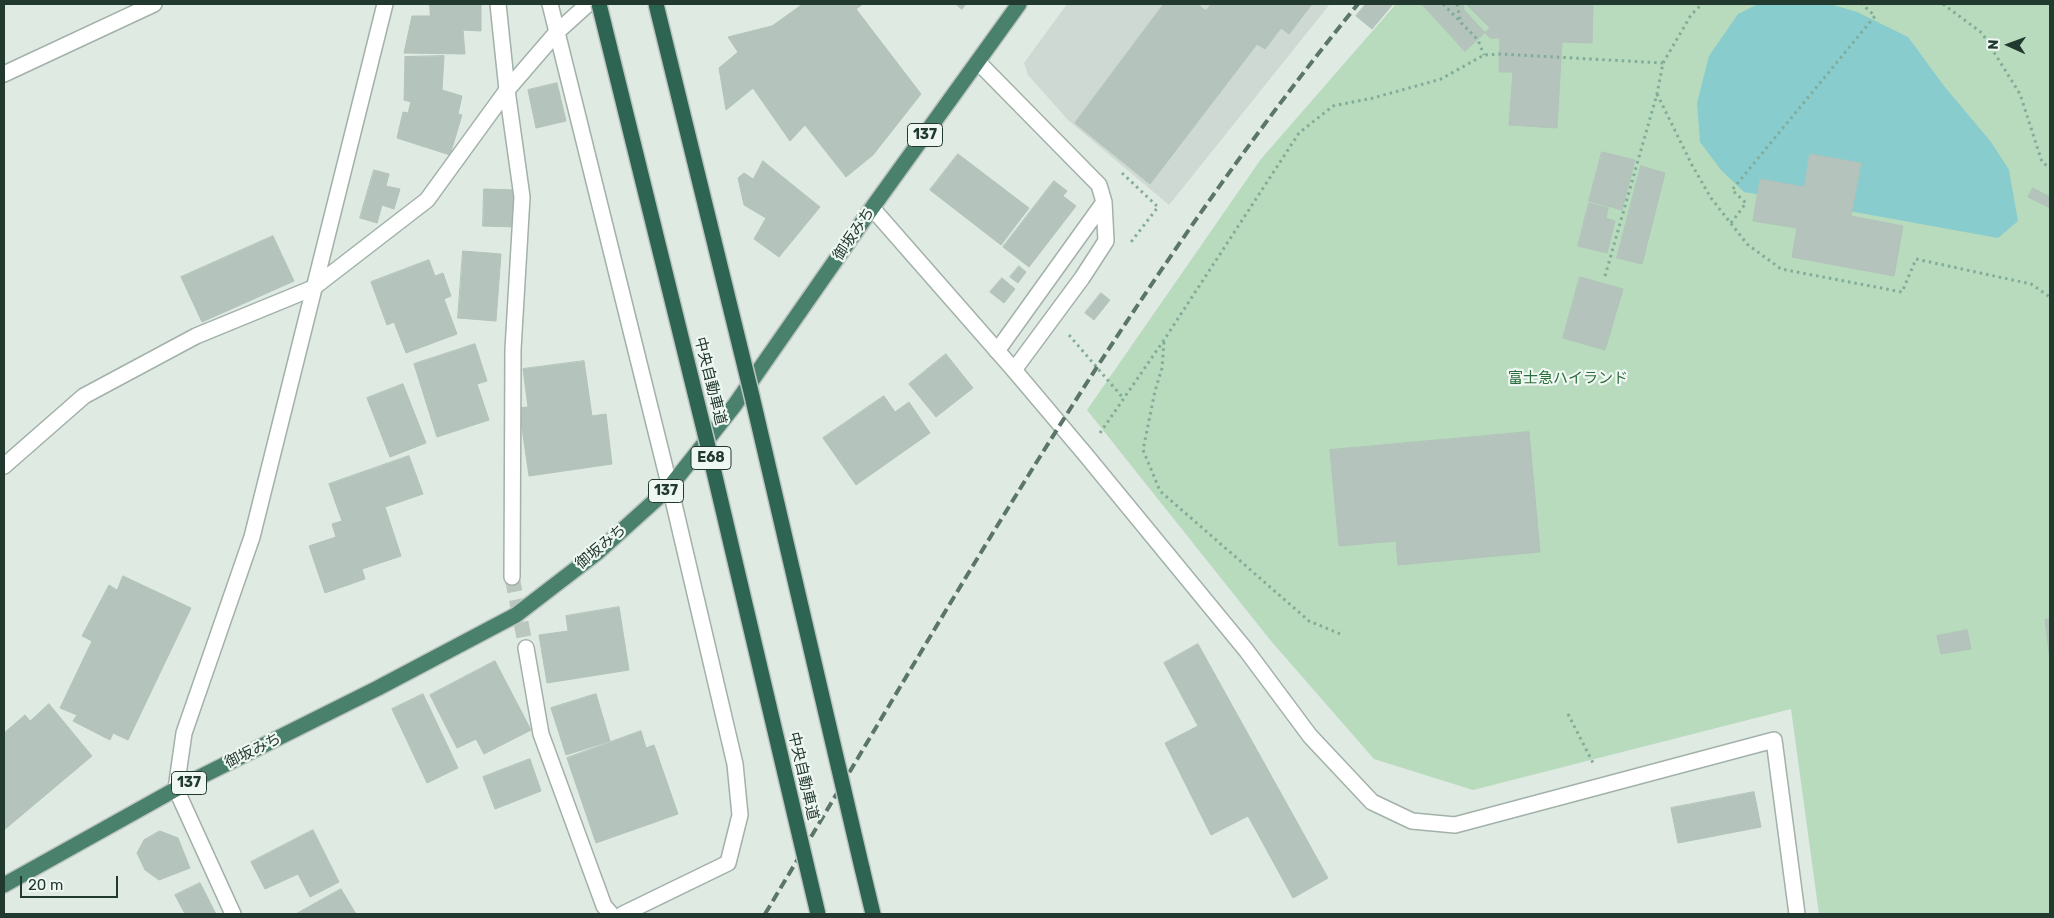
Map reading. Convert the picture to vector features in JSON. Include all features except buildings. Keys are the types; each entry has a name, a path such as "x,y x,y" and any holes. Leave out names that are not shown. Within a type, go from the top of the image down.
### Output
{"highway":[{"name":"中央自動車道","path":"599,4 706,438 818,914"},
{"path":"656,4 752,396 872,914"},
{"name":"御坂みち","path":"4,885 176,789 378,688 516,615 598,552 669,488 734,406 872,208 1019,4"}],"street":[{"path":"4,74 154,4"},
{"path":"233,914 176,789 184,733 252,537 385,4"},
{"path":"498,4 507,90 522,197 513,349 512,577"},
{"path":"550,4 735,764 740,815 728,863 624,914"},
{"path":"4,466 84,396 196,336 313,288 427,200 507,90 557,32 588,4"},
{"path":"978,62 1099,185 1104,202 1106,241 1082,278 1014,370"},
{"path":"997,351 1104,202"},
{"path":"872,208 1085,454 1246,650 1310,736 1372,802 1412,821 1455,825 1774,740 1797,914"},
{"path":"526,648 541,734 604,906 612,914"}],"path":[{"path":"1444,4 1478,40 1484,55"},
{"path":"1457,4 1461,24"},
{"path":"1605,276 1657,94 1663,63 1690,15 1702,4"},
{"path":"1731,223 1746,203 1732,190 1875,16 1862,4"},
{"path":"1943,4 1982,34 2020,94 2042,162 2050,168"},
{"path":"1085,454 1164,340 1299,133 1333,106 1373,98 1441,79 1484,55 1501,54 1663,63"},
{"path":"1657,94 1711,198 1747,244 1781,269 1902,292 1916,259 2031,284 2050,297"},
{"path":"1126,248 1158,207"},
{"path":"1067,332 1124,399"},
{"path":"1164,340 1162,368 1155,391 1143,450 1160,491 1309,621 1343,635"}],"shaded area":[{"path":"1067,4 1330,4 1169,205 1068,120 1028,75 1024,63"}],"green space":[{"name":"富士急ハイランド","path":"1396,4 2050,4 2050,914 1819,914 1791,709 1473,790 1374,759 1271,641 1087,410 1261,159"}],"water":[{"path":"1758,4 1830,4 1857,12 1908,37 1944,86 1991,142 2009,170 2018,221 1998,238 1744,192 1721,170 1700,142 1697,103 1709,56 1738,14"}],"tunnel":[{"path":"512,577 526,648"}],"railway":[{"path":"765,914 974,564 1045,448 1119,334 1195,221 1274,111 1358,4"}]}
